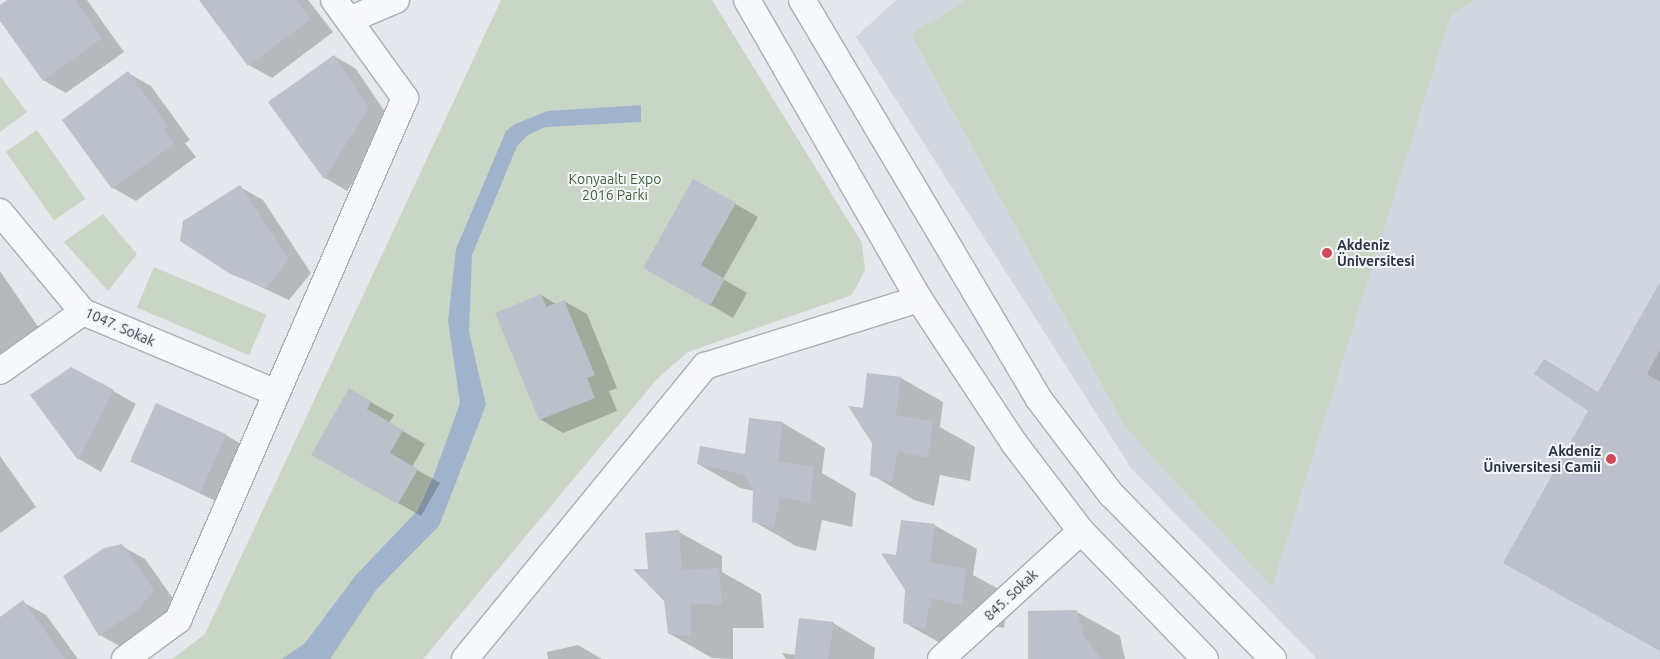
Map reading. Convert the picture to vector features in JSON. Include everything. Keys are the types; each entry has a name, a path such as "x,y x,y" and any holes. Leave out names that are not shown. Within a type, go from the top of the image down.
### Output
{"street":[{"path":"125,659 178,620 405,98 341,10 396,0"},
{"path":"747,0 920,299 1014,442 1081,531 1205,659"},
{"path":"802,0 1038,398 1111,494 1273,659"},
{"name":"1047. Sokak","path":"0,212 83,312 277,392"},
{"path":"465,659 705,366 920,299"},
{"path":"0,371 83,312"},
{"name":"845. Sokak","path":"941,659 1081,531"}],"shaded area":[{"name":"Akdeniz Üniversitesi","path":"896,0 1660,0 1660,659 1317,659 1131,468 856,37"}],"green space":[{"name":"Konyaaltı Expo 2016 Parkı","path":"501,0 712,0 862,243 865,270 852,295 688,352 658,378 423,659 172,659 205,634"},
{"path":"967,0 1475,0 1450,17 1272,587 1125,427 911,34"},
{"path":"0,76 27,112 0,132"},
{"path":"37,130 85,199 54,221 6,152"},
{"path":"103,214 137,254 108,291 64,242"},
{"path":"154,267 266,315 249,355 137,308"}],"water":[{"path":"641,105 641,122 545,127 528,135 517,146 472,255 469,332 486,405 439,526 376,590 330,659 282,659 305,643 356,575 418,510 434,475 460,403 448,321 456,249 506,131 515,124 548,111"}],"building":[{"path":"7,0 75,0 102,38 43,81 0,21 0,5"},
{"path":"199,0 296,0 311,19 248,66"},
{"path":"334,55 369,108 324,179 268,102"},
{"path":"128,71 168,126 163,130 174,144 112,189 62,120"},
{"path":"693,179 736,203 701,265 725,279 710,306 643,268"},
{"path":"240,185 289,259 266,288 230,274 180,241 183,221"},
{"name":"Akdeniz Üniversitesi Camii","path":"1660,282 1660,350 1647,374 1660,382 1660,651 1503,563 1588,411 1534,374 1544,359 1598,392"},
{"path":"541,294 546,307 564,300 595,375 587,378 595,398 539,420 495,313"},
{"path":"71,367 114,390 78,460 30,395"},
{"path":"867,373 901,377 896,415 933,421 928,458 898,451 892,482 870,476 872,443 848,406 863,408"},
{"path":"349,388 371,401 367,409 403,430 390,453 418,469 398,504 311,455"},
{"path":"156,403 226,434 200,493 130,461"},
{"path":"749,418 783,422 778,461 814,467 810,503 780,497 774,528 752,522 753,489 744,475 697,464 700,446 745,454"},
{"path":"901,520 935,524 930,562 966,569 962,605 931,598 925,629 903,623 905,590 881,553 896,555"},
{"path":"679,530 682,570 719,568 722,605 691,604 691,636 668,634 664,601 633,569 648,569 645,533"},
{"path":"122,544 154,590 140,608 99,636 63,576 104,548"},
{"path":"23,600 65,659 0,659 0,617"},
{"path":"1077,610 1084,636 1101,659 1028,659 1028,611"},
{"path":"799,618 834,622 828,659 794,659"}],"place":[{"name":"Akdeniz Üniversitesi","path":"1327,253"},
{"name":"Akdeniz Üniversitesi Camii","path":"1611,459"}]}
